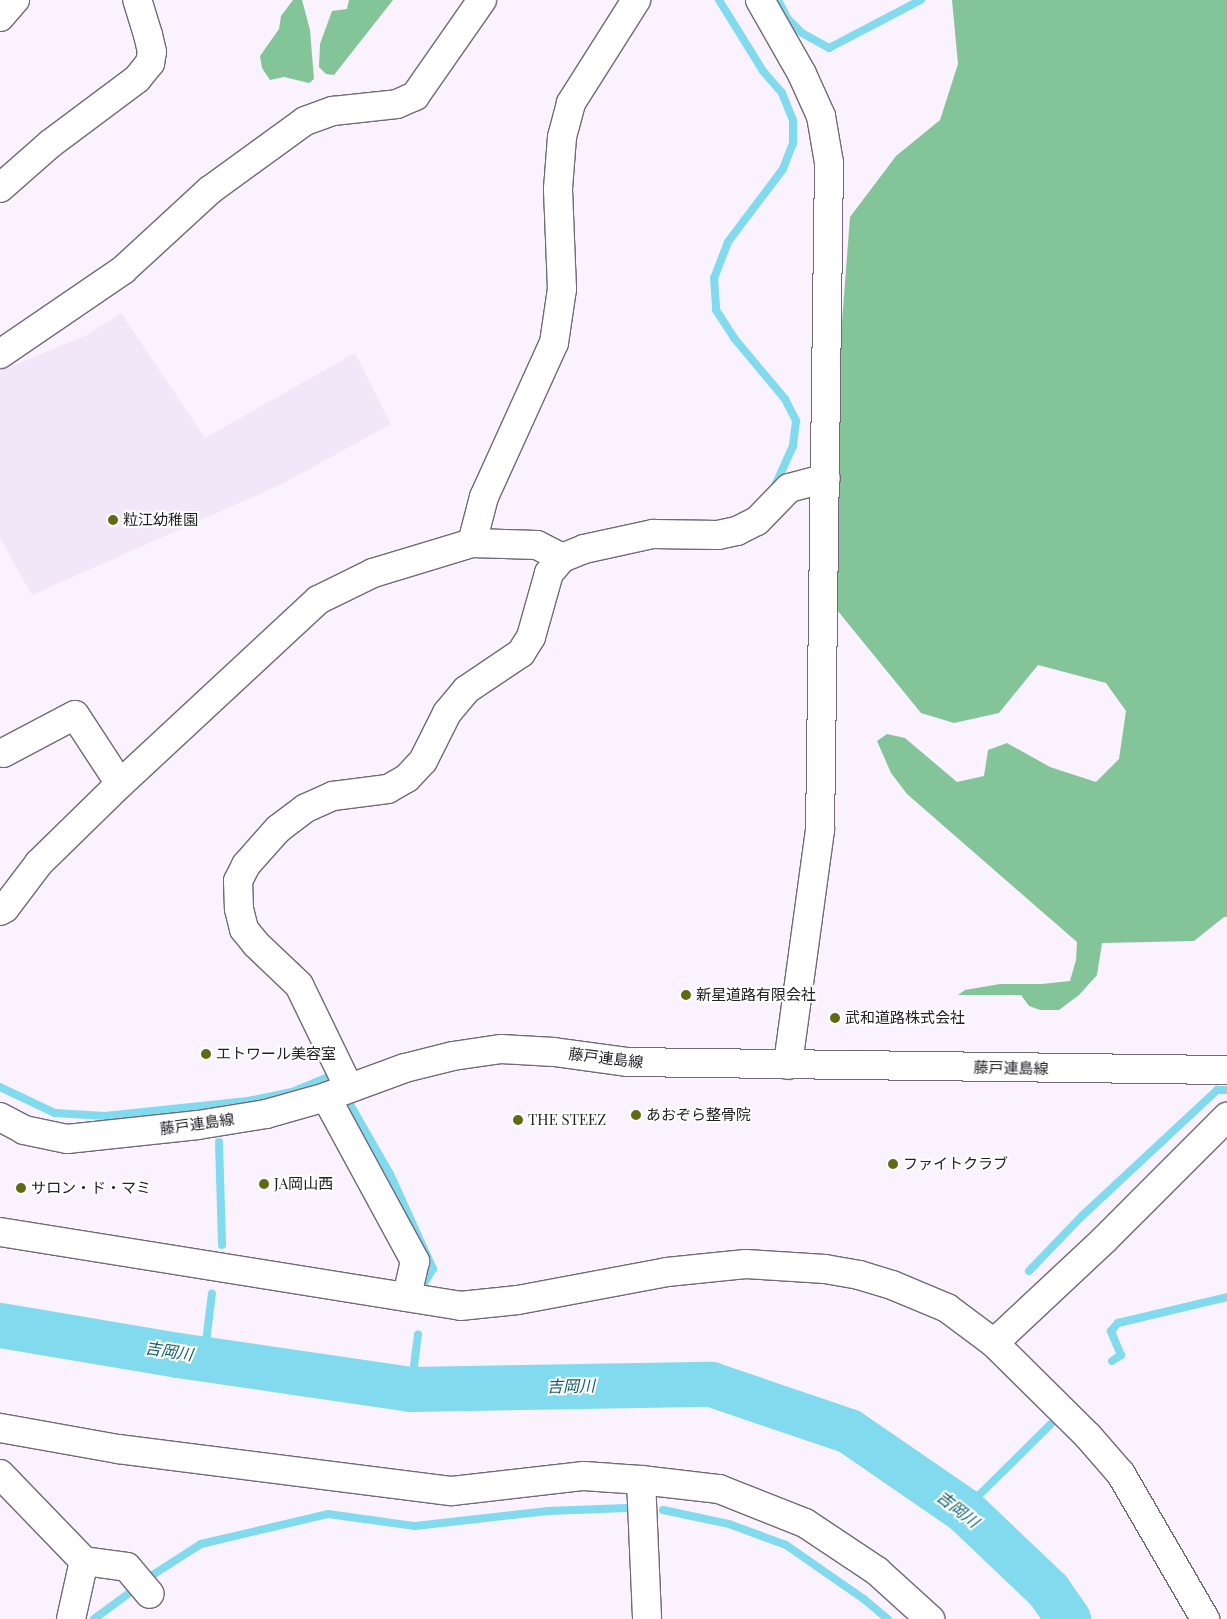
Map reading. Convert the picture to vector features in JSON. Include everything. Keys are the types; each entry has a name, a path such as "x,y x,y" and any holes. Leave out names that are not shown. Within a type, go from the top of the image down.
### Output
{"street":[{"path":"0,17 16,0"},
{"path":"0,188 50,144 137,79 150,63 152,52 137,0"},
{"path":"0,354 123,270 210,190 305,121 334,111 397,104 415,96 482,0"},
{"path":"472,542 484,497 554,343 562,288 558,189 562,137 571,103 636,0"},
{"path":"760,0 802,74 821,116 829,163 820,830 788,1065"},
{"path":"0,911 6,908 39,863 120,784 318,600 373,573 472,542 524,543 556,555 653,534 718,535 737,531 757,522 789,488 826,478"},
{"path":"407,1297 415,1261 338,1093 299,985 256,944 244,929 239,909 238,881 246,865 278,829 306,808 333,796 388,789 407,778 423,761 447,713 466,690 521,653 531,636 556,555"},
{"path":"3,753 75,715 120,784"},
{"name":"藤戸連島線","path":"0,1117 24,1130 67,1139 208,1124 266,1114 338,1093 406,1068 453,1056 501,1049 554,1052 628,1062 1227,1070"},
{"path":"994,1343 1105,1239 1227,1117"},
{"path":"0,1232 460,1306 485,1304 667,1272 746,1264 785,1265 859,1275 920,1295 948,1308 994,1343 1088,1436 1121,1474 1205,1619"},
{"path":"0,1428 118,1449 452,1491 584,1476 719,1488 805,1523 877,1570 930,1619"},
{"path":"0,1474 84,1561 127,1567 150,1594"},
{"path":"642,1480 647,1619"},
{"path":"71,1619 84,1561"}],"shaded area":[{"path":"121,313 205,438 355,353 391,424 282,484 32,595 0,538 0,371 87,335"}],"green space":[{"path":"293,0 302,0 310,30 314,79 309,83 284,77 270,80 262,68 260,56 279,29 281,16"},
{"path":"349,0 393,0 334,75 326,74 319,67 320,44 332,11 347,9"},
{"path":"952,0 1227,0 1227,917 1224,917 1194,941 1102,943 1097,975 1079,995 1059,1010 1040,1010 1029,1006 1021,995 958,995 965,990 1000,984 1042,984 1070,981 1076,960 1077,942 907,794 891,773 877,741 887,734 905,738 957,782 984,776 988,750 1007,743 1050,767 1096,782 1119,759 1126,711 1106,683 1038,665 999,713 954,723 921,713 837,610 839,361 850,217 896,156 940,120 958,64"}],"waterway":[{"path":"719,0 763,71 782,93 793,120 793,143 783,169 728,242 714,278 716,310 734,338 785,399 796,421 793,446 774,488"},
{"path":"778,0 787,18 802,33 829,48 921,0"},
{"path":"0,1087 55,1113 105,1116 248,1101 292,1092 333,1075 332,1072"},
{"path":"1029,1271 1082,1216 1217,1090 1227,1090"},
{"path":"351,1106 390,1174 433,1269 425,1282"},
{"path":"219,1142 222,1245"},
{"path":"204,1359 212,1293"},
{"path":"1112,1361 1121,1355 1111,1331 1118,1323 1227,1297"},
{"name":"吉岡川","path":"0,1325 178,1355 411,1389 711,1384 849,1431 964,1510 1048,1590 1068,1619"},
{"path":"411,1389 418,1334"},
{"path":"964,1510 1051,1424"},
{"path":"151,1576 201,1544 328,1514 415,1526 548,1511 627,1508"},
{"path":"663,1510 729,1524 786,1545 865,1600 888,1619"},
{"path":"94,1619 132,1591"}],"place":[{"name":"粒江幼稚園","path":"113,520"},
{"name":"新星道路有限会社","path":"686,995"},
{"name":"武和道路株式会社","path":"835,1018"},
{"name":"エトワール美容室","path":"206,1054"},
{"name":"あおぞら整骨院","path":"636,1115"},
{"name":"THE STEEZ","path":"518,1120"},
{"name":"ファイトクラブ","path":"893,1164"},
{"name":"JA岡山西","path":"264,1184"},
{"name":"サロン・ド・マミ","path":"21,1188"}]}
